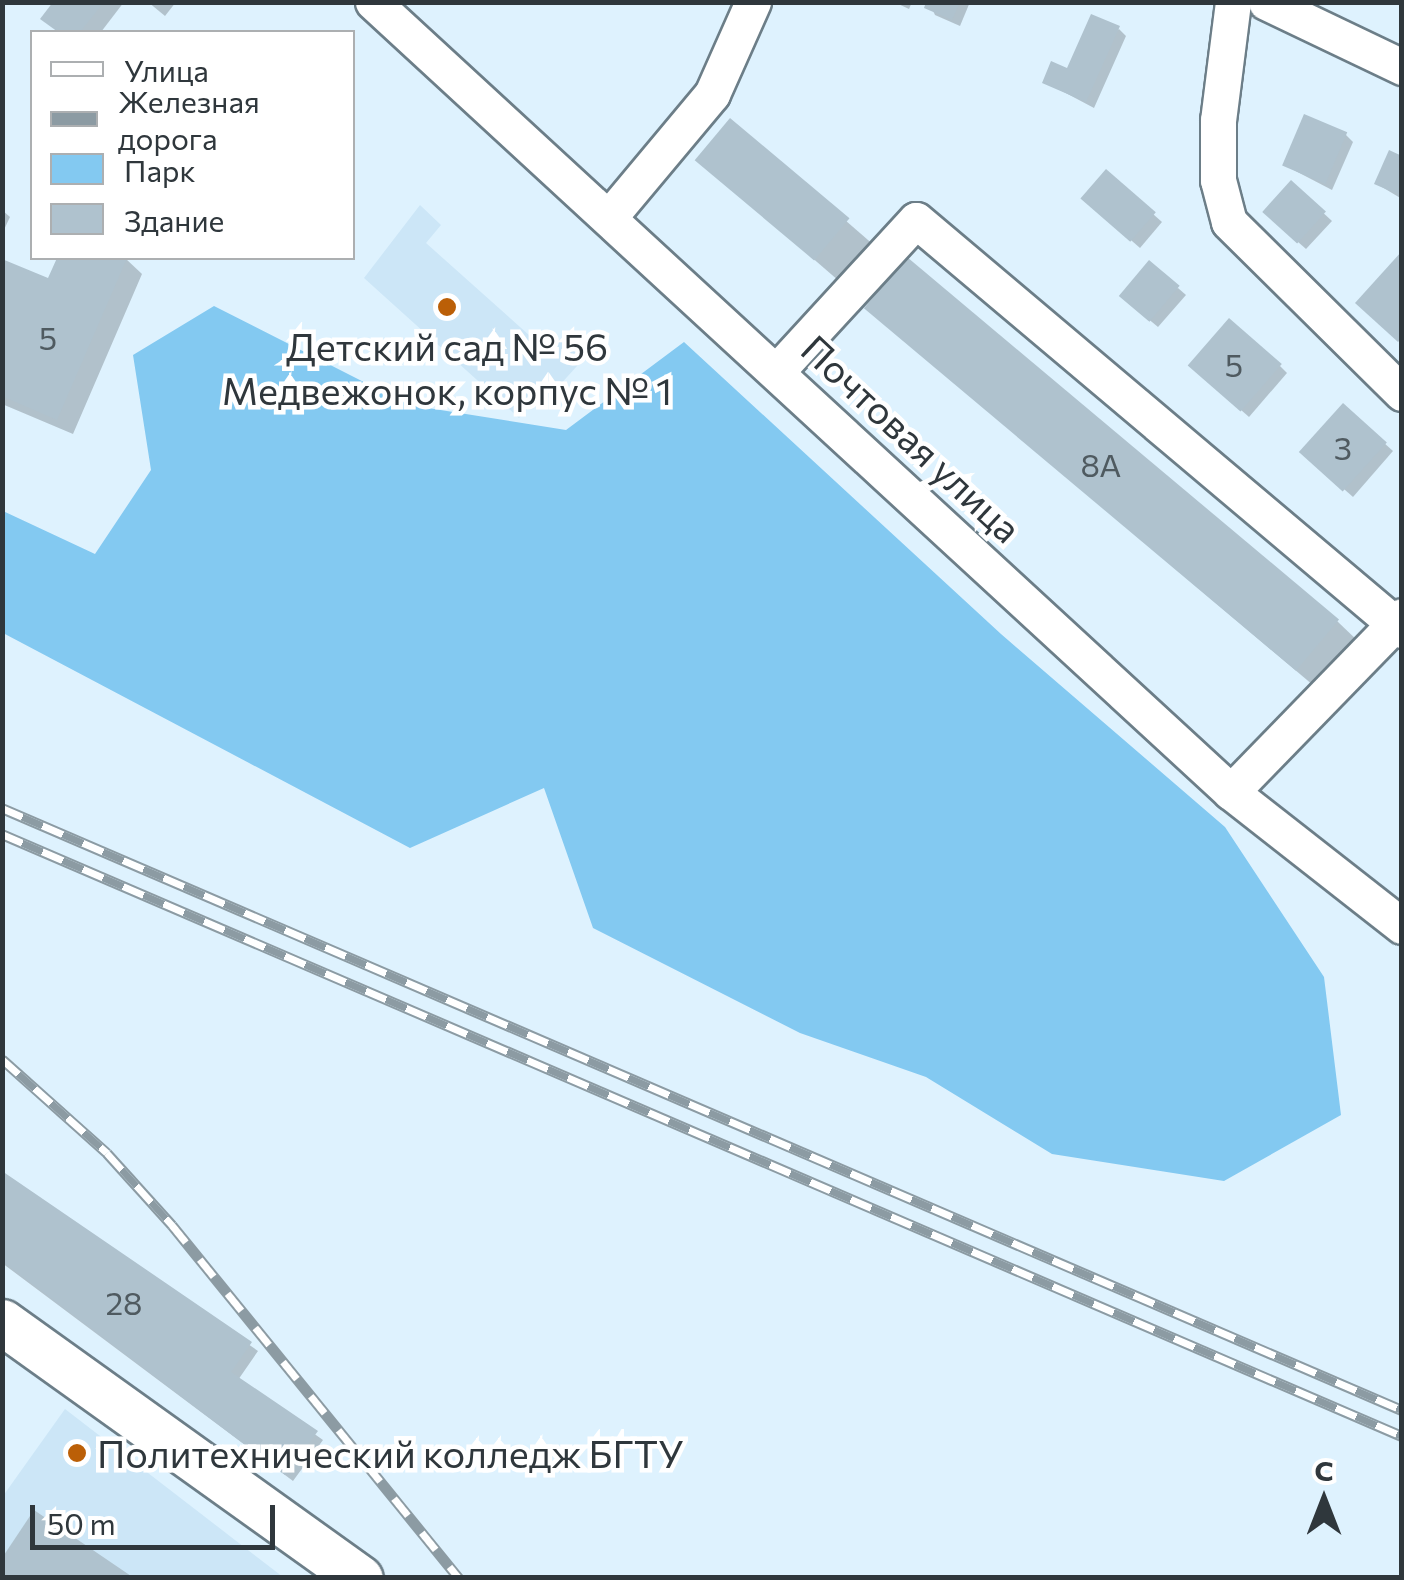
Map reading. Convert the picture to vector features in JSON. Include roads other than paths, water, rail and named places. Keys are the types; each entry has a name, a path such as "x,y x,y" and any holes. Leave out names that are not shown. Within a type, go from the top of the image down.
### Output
{"main road":[{"path":"2,1322 360,1578"}],"street":[{"name":"Почтовая улица","path":"373,2 610,216 1231,792 1402,926"},
{"path":"610,216 712,94 753,2"},
{"path":"1234,2 1218,120 1218,180 1229,222 1402,393"},
{"path":"1266,2 1402,68"},
{"path":"777,371 916,220 1398,624 1231,792"}],"railway":[{"path":"2,808 1402,1410"},
{"path":"2,834 1402,1436"},
{"path":"2,1059 107,1153 172,1225 459,1578"}],"place":[{"name":"Детский сад № 56 Медвежонок, корпус № 1","path":"447,307"},
{"name":"Политехнический колледж БГТУ","path":"77,1453"}]}
